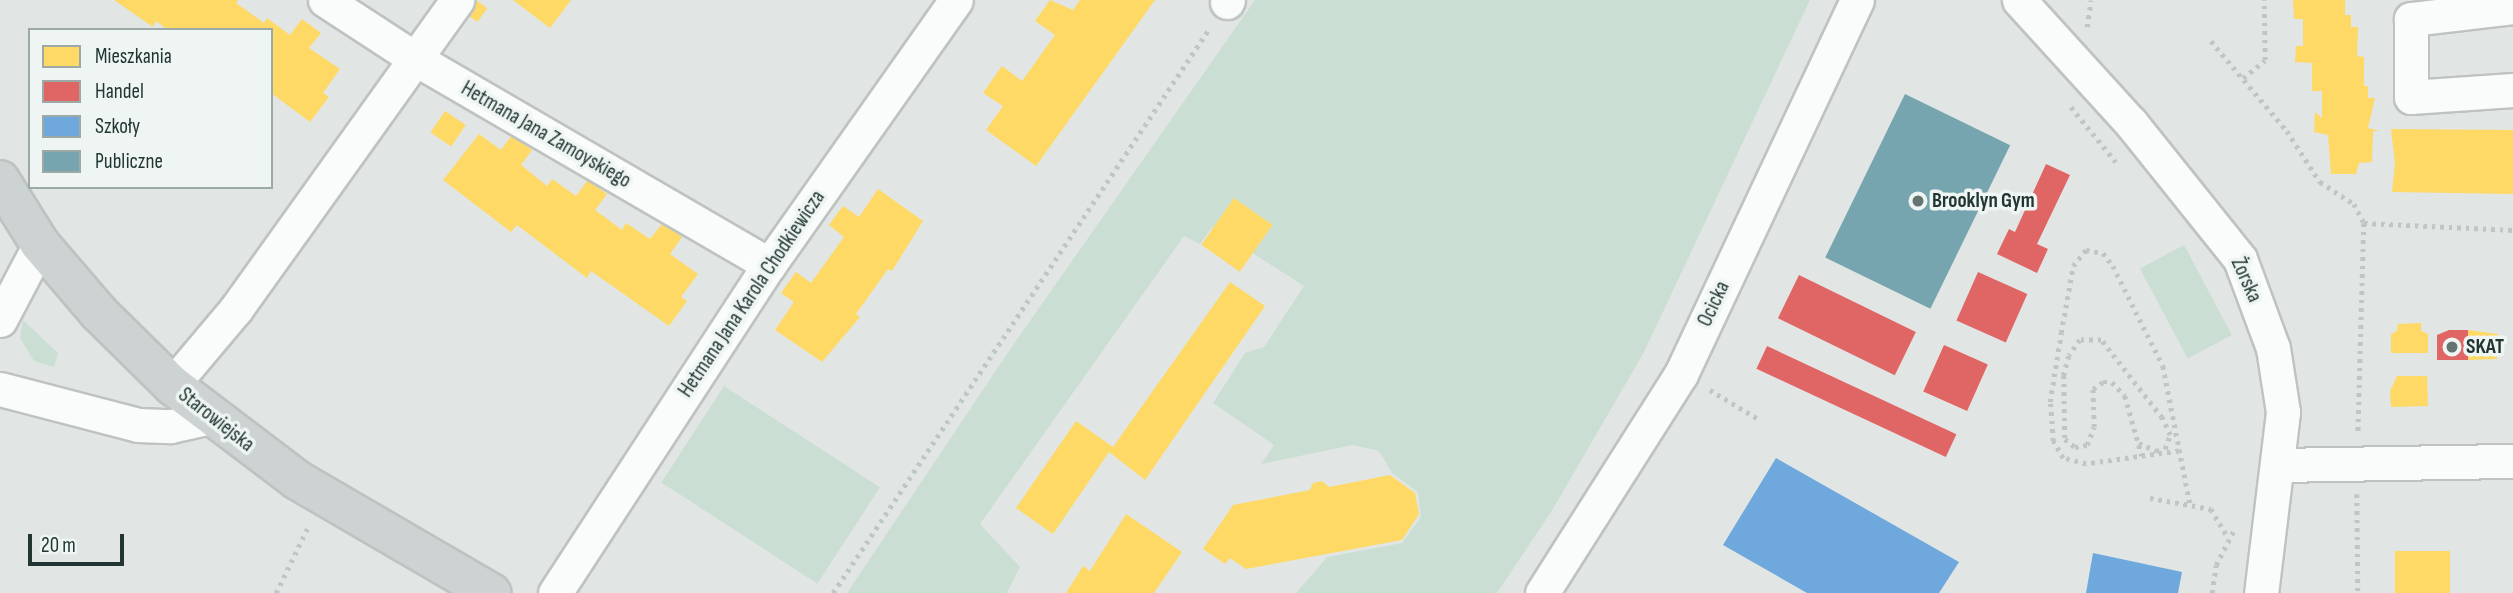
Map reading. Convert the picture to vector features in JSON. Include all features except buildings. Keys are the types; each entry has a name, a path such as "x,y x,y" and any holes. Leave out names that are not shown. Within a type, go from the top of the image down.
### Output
{"main road":[{"name":"Starowiejska","path":"0,180 40,244 99,313 172,385 211,417 324,495 491,593"}],"street":[{"name":"Hetmana Jana Zamoyskiego","path":"325,0 414,58 769,265"},
{"path":"172,385 236,309 457,0"},
{"name":"Hetmana Jana Karola Chodkiewicza","path":"555,593 769,265 956,0"},
{"name":"Ocicka","path":"1542,593 1681,374 1857,0"},
{"name":"Żorska","path":"2020,0 2082,67 2240,259 2273,348 2283,412 2261,593"},
{"path":"2513,7 2411,19 2411,97 2513,90"},
{"path":"0,320 40,244"},
{"path":"0,389 138,425 171,426 211,417"},
{"path":"2278,465 2513,461"}],"path":[{"path":"2091,0 2082,67 2071,110 2124,170"},
{"path":"2243,78 2265,60 2264,0"},
{"path":"833,593 1228,1"},
{"path":"2211,41 2287,131 2320,182 2354,204 2364,223 2357,463 2358,593"},
{"path":"2364,223 2513,230"},
{"path":"2179,451 2087,464 2063,458 2053,441 2050,402 2061,333 2073,266 2086,250 2103,253 2113,266 2163,366 2190,504"},
{"path":"2139,443 2156,451 2165,449 2170,435 2162,418 2101,340 2080,340 2068,356 2064,375 2065,439 2075,447 2087,445 2094,427 2093,389 2103,382 2112,382 2125,396 2142,456"},
{"path":"1705,387 1760,420"},
{"path":"276,593 324,495"},
{"path":"2150,498 2211,509 2234,548"},
{"path":"2212,593 2216,565 2241,519"}],"green space":[{"path":"1255,0 1810,0 1644,352 1553,509 1497,593 1296,593 1327,557 1402,543 1421,517 1418,492 1392,473 1379,451 1353,445 1261,464 1274,445 1213,403 1245,353 1264,347 1304,286 1212,227 1200,244 1184,236 980,524 1020,567 1007,593 847,593 1013,345"},
{"path":"2184,245 2232,335 2188,359 2140,268"},
{"path":"23,320 58,353 54,367 34,361 20,338"},
{"path":"724,386 880,487 817,584 661,482"}],"place":[{"name":"Brooklyn Gym","path":"1918,201"},
{"name":"SKAT","path":"2452,347"}]}
